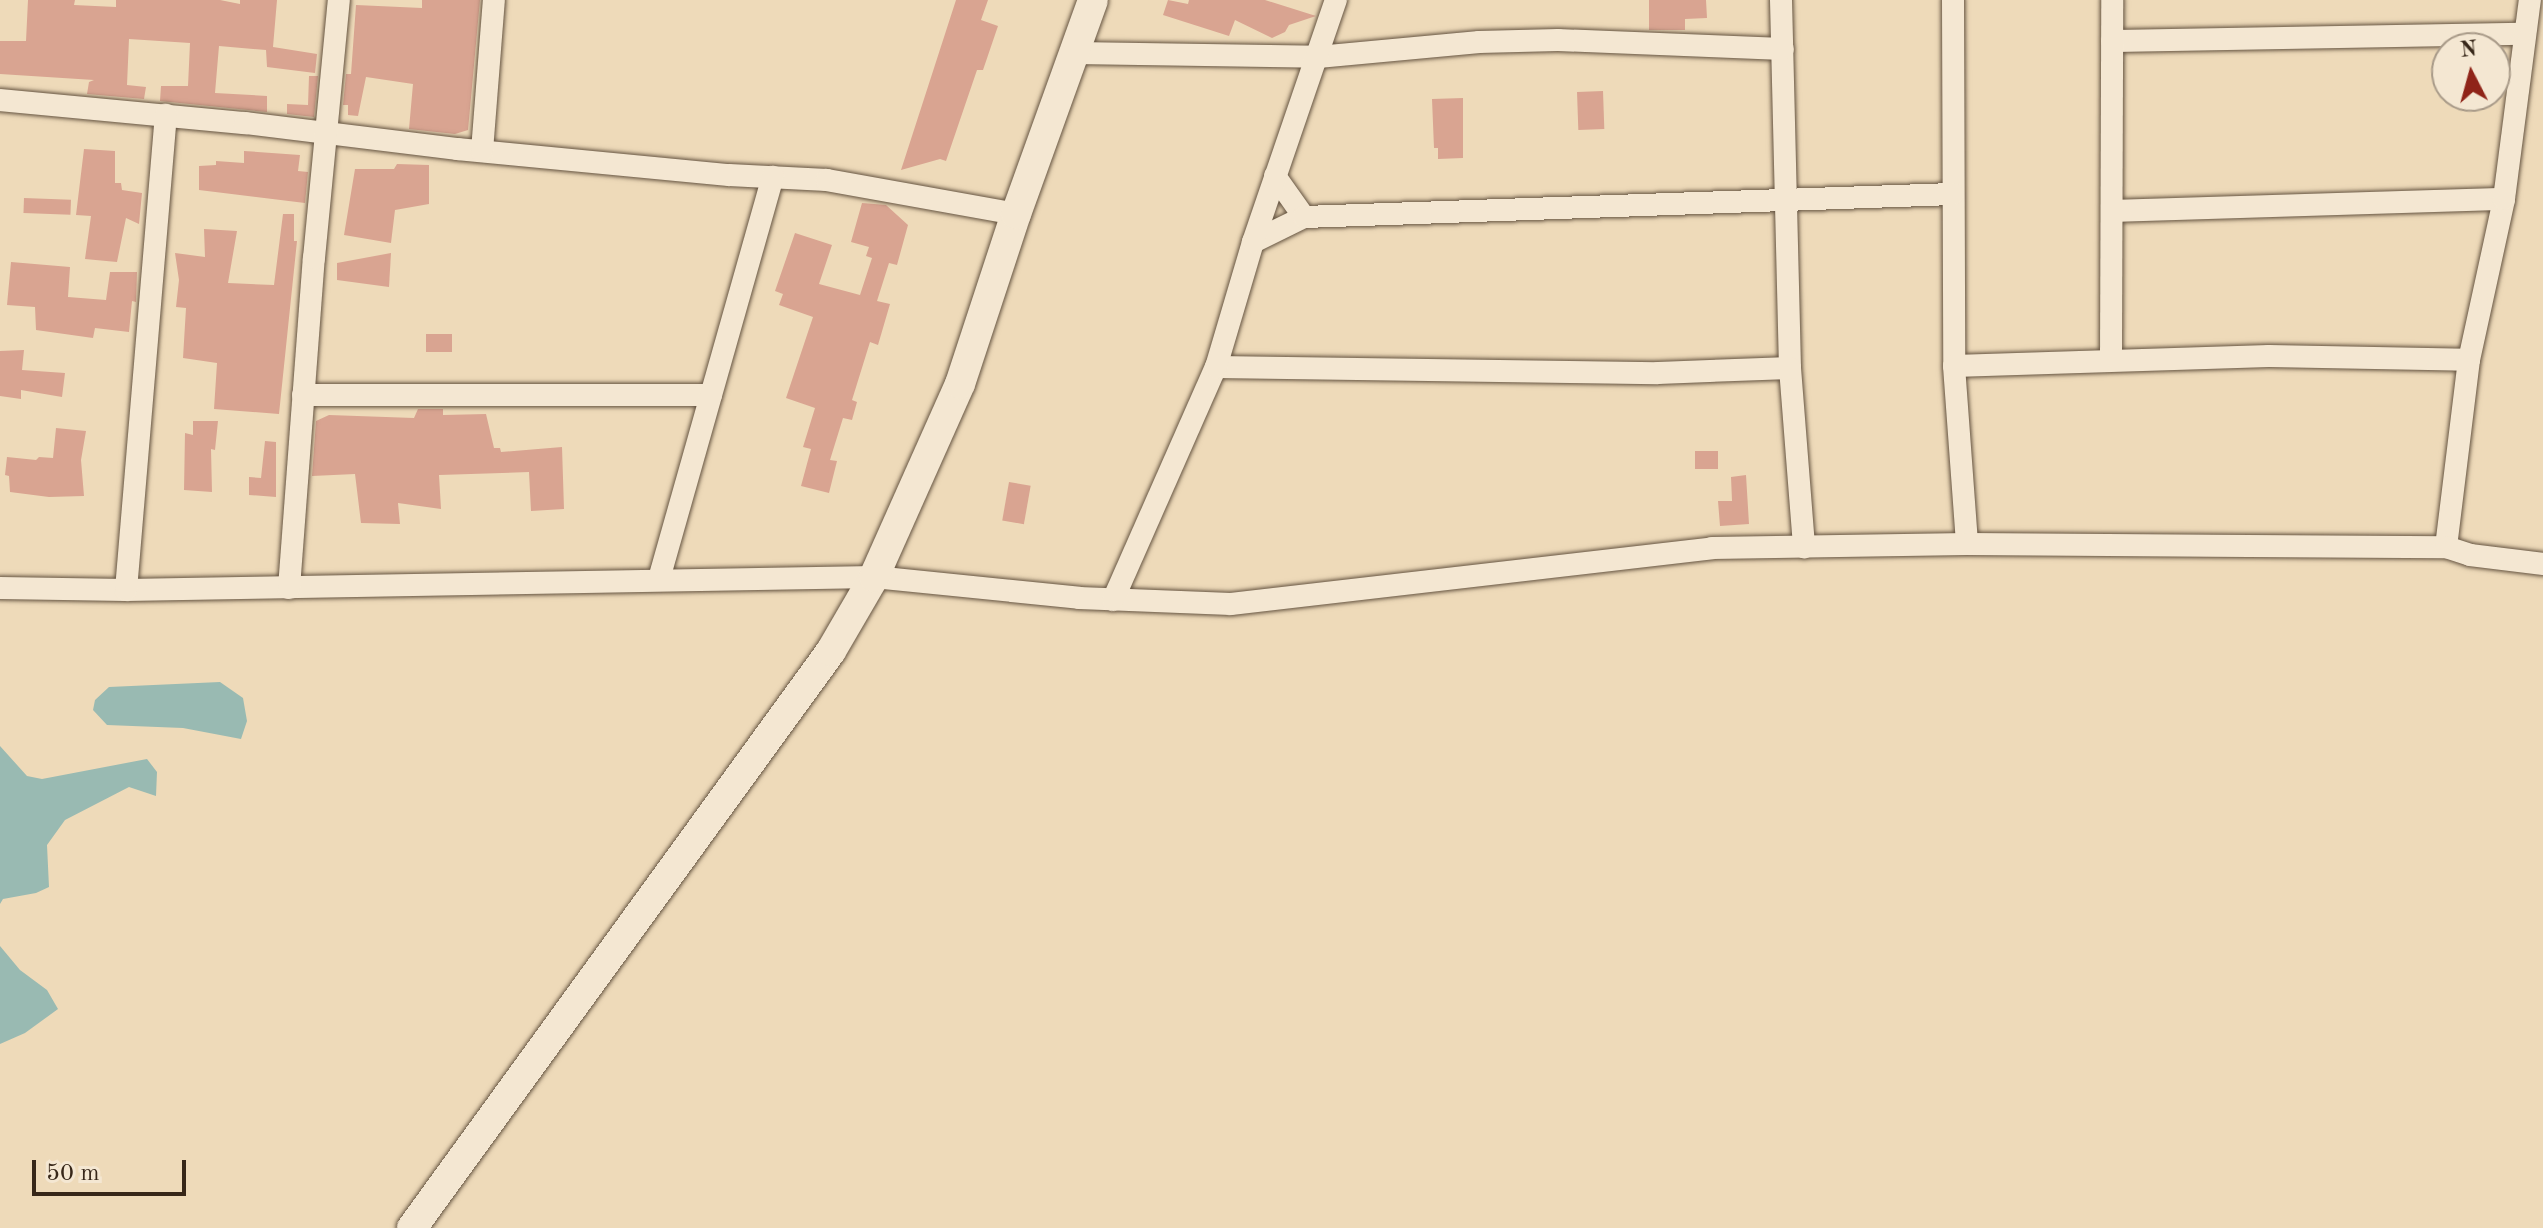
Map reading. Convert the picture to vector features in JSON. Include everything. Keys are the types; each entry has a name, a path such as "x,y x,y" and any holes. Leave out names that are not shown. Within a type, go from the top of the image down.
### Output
{"street":[{"path":"289,588 303,395 339,0"},
{"path":"482,151 494,0"},
{"path":"412,1228 831,651 874,577 960,384 1016,214 1093,0"},
{"path":"1113,600 1216,367 1253,242 1336,0"},
{"path":"1781,0 1790,368 1804,547"},
{"path":"1953,0 1954,366 1967,544"},
{"path":"2111,358 2114,211 2112,0"},
{"path":"2446,547 2469,360 2504,199 2530,0"},
{"path":"2112,41 2525,34"},
{"path":"1075,53 1318,57 1479,42 1558,40 1783,49"},
{"path":"1,105 166,115 482,151 897,190 1016,214"},
{"path":"126,590 166,115"},
{"path":"1275,176 1304,217"},
{"path":"659,579 773,177"},
{"path":"1253,242 1304,217 1953,194"},
{"path":"2114,211 2504,199"},
{"path":"1954,366 2111,358 2269,356 2469,360"},
{"path":"1216,367 1658,373 1790,368"},
{"path":"303,395 711,395"},
{"path":"0,588 289,588 874,577 1113,600 1231,604 1603,558 1712,548 1967,544 2446,547 2470,555 2543,564"}],"water":[{"path":"220,682 243,698 247,721 241,739 183,728 107,725 93,710 95,700 109,687"},
{"path":"0,746 27,776 42,779 147,759 157,772 156,796 129,787 65,820 47,845 49,887 36,893 3,899 0,904"},
{"path":"0,946 20,970 47,990 58,1009 25,1033 0,1044"}],"building":[{"path":"28,0 75,0 74,5 116,7 116,0 220,0 240,4 240,0 277,0 273,47 317,54 315,73 267,67 266,50 219,46 215,93 267,96 267,112 160,101 161,86 188,86 190,43 129,39 127,85 146,87 144,99 87,94 89,82 94,80 0,74 0,41 26,41"},
{"path":"422,0 480,0 468,130 455,134 409,129 413,84 366,77 358,116 348,115 348,105 343,105 346,74 351,74 356,5 422,8"},
{"path":"956,0 988,0 981,20 998,26 983,70 977,70 946,161 940,159 901,170"},
{"path":"1168,0 1188,4 1189,0 1265,0 1316,16 1289,25 1285,32 1272,38 1235,20 1229,36 1163,15"},
{"path":"1649,0 1706,0 1707,18 1685,19 1685,30 1649,30"},
{"path":"309,76 318,76 314,117 287,114 287,104 308,105"},
{"path":"1603,91 1604,129 1578,130 1577,92"},
{"path":"1463,98 1463,158 1438,159 1438,148 1434,148 1432,99"},
{"path":"84,149 115,151 115,183 121,183 122,190 142,193 139,224 126,218 117,262 85,259 91,216 76,215"},
{"path":"244,151 300,155 298,171 308,172 305,203 199,190 199,166 216,165 216,161 244,163"},
{"path":"397,164 429,165 429,204 395,210 391,243 344,235 355,169 394,169"},
{"path":"24,198 71,200 70,215 23,213"},
{"path":"862,203 886,205 908,225 897,265 889,263 877,301 890,304 878,345 870,342 852,400 857,402 852,420 843,418 830,460 837,461 829,493 801,486 811,449 803,447 815,408 786,398 813,317 779,305 783,294 775,291 795,233 832,245 819,284 860,295 872,258 866,256 869,247 851,242"},
{"path":"283,214 294,214 294,241 297,241 279,414 214,409 217,363 183,358 186,308 176,307 179,280 175,253 205,257 204,229 237,231 228,283 274,285"},
{"path":"391,253 389,287 337,280 337,263"},
{"path":"11,262 70,267 68,297 106,300 110,272 137,272 136,302 132,301 129,332 95,328 93,338 36,330 35,307 7,305"},
{"path":"426,334 452,334 452,352 426,352"},
{"path":"24,350 22,370 65,373 62,397 21,390 21,399 0,396 0,351"},
{"path":"418,409 443,409 443,415 486,414 494,448 500,448 501,452 562,447 564,509 531,511 529,472 439,475 441,509 398,503 400,524 361,523 355,474 312,476 316,421 329,415 414,418"},
{"path":"193,421 218,421 215,450 211,449 212,492 184,490 185,433 193,435"},
{"path":"56,428 86,431 81,460 84,496 49,497 10,492 9,476 5,475 7,457 53,458"},
{"path":"265,441 276,442 276,497 249,495 249,477 261,478"},
{"path":"1695,451 1718,451 1718,469 1695,469"},
{"path":"1746,475 1749,524 1720,526 1718,501 1732,501 1731,477"},
{"path":"1009,482 1031,486 1024,524 1002,520"}]}
